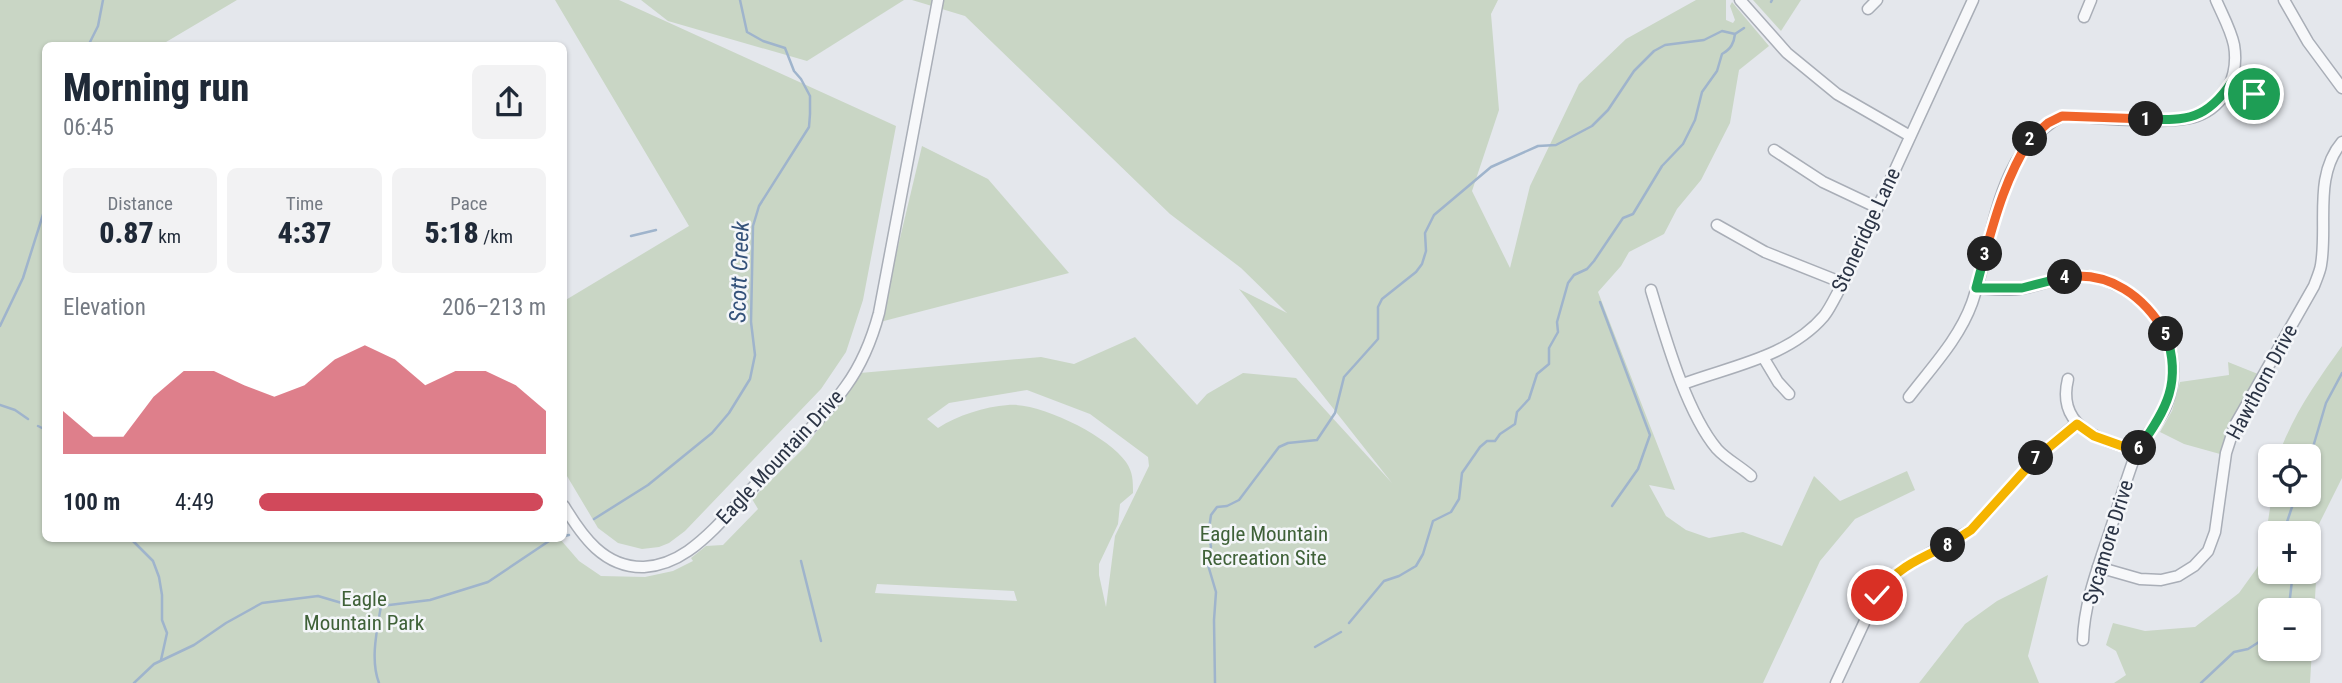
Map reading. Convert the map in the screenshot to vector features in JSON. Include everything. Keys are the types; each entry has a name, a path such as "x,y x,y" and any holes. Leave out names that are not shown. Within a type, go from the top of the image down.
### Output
{"street":[{"name":"Eagle Mountain Drive","path":"567,511 587,541 611,559 640,567 670,561 689,550 716,526 822,415 846,385 864,355 878,313 938,0"},
{"path":"1740,0 1787,52 1836,94 1910,136"},
{"path":"1868,9 1877,0"},
{"name":"Stoneridge Lane","path":"1683,384 1763,357 1796,341 1824,315 1843,283 1973,0"},
{"path":"2084,17 2091,0"},
{"path":"1909,397 1956,336 1971,305 2005,186 2031,138 2048,123 2062,116 2177,121 2199,115 2220,101 2231,83 2235,63 2234,44 2216,0"},
{"path":"2284,0 2308,42 2342,88"},
{"path":"2231,83 2254,94"},
{"name":"Hawthorn Drive","path":"2098,567 2140,579 2161,580 2178,576 2194,566 2208,551 2215,532 2226,453 2235,425 2314,286 2321,266 2324,183 2335,151 2342,142"},
{"path":"1774,150 1823,182 1876,207"},
{"path":"1717,225 1765,252 1843,283"},
{"name":"Sycamore Drive","path":"1976,288 2022,288 2067,277 2088,276 2112,282 2134,294 2155,315 2171,348 2172,382 2165,410 2136,451 2098,567 2083,623 2083,640"},
{"path":"1651,289 1683,384 1702,426 1719,451 1751,476"},
{"path":"1763,357 1778,382 1789,394"},
{"path":"2068,379 2064,395 2066,405 2077,424 2094,436 2136,451"},
{"path":"1836,683 1877,595 1888,581 1907,566 1971,530 2044,450 2077,424"}],"green space":[{"path":"0,0 237,0 166,42 42,42 42,542 563,542 579,561 601,576 645,577 673,571 693,561 691,558 706,546 723,545 758,509 752,499 806,446 860,373 1041,357 1074,364 1135,337 1197,405 1207,394 1243,373 1296,378 1392,483 1239,289 1287,313 1241,268 1170,214 965,16 912,0 1498,0 1491,14 1499,110 1472,191 1510,268 1530,186 1579,84 1626,39 1696,0 1726,0 1726,20 1733,23 1735,20 1730,6 1732,2 1769,46 1739,70 1730,123 1701,180 1677,209 1664,234 1629,252 1621,266 1598,292 1675,490 1649,485 1666,516 1686,530 1709,538 1743,532 1782,546 1814,476 1840,501 1907,471 1915,490 1855,519 1820,561 1763,683 0,683","holes":["1027,390 1090,414 1148,457 1149,466 1115,536 1106,607 1099,564 1118,524 1120,504 1133,493 1130,469 1117,452 1072,423 1055,415 1022,406 1008,405 981,410 954,419 938,428 927,419 949,403","877,584 1014,591 1017,601 875,593"]},
{"path":"555,0 619,0 896,126 863,300 846,352 821,389 685,531 669,543 642,549 618,543 598,528 567,476 567,299 689,226"},
{"path":"641,0 904,0 807,61 668,21"},
{"path":"1753,0 1801,0 1781,31"},
{"path":"922,146 988,179 1069,273 880,322"},
{"path":"2342,346 2342,478 2320,521 2268,521 2270,507 2321,507 2321,444 2283,444 2314,386"},
{"path":"2228,362 2258,374 2229,426 2220,454 2184,444 2160,432 2172,411 2180,382 2229,375"},
{"path":"2258,566 2258,584 2316,584 2315,598 2258,598 2258,661 2311,661 2310,683 2114,683 2126,675 2116,651 2106,645 2113,623 2145,631 2195,627 2239,593"},
{"path":"2048,575 2028,656 2039,683 1919,683 1965,624 1997,601"}],"waterway":[{"path":"90,42 98,26 103,0"},
{"name":"Scott Creek","path":"594,519 648,485 712,433 729,413 750,379 755,355 751,322 753,226 759,206 809,127 810,96 794,71 785,48 747,32 740,0"},
{"path":"1215,683 1216,592 1208,565 1211,515 1217,507 1239,500 1279,447 1288,443 1317,440 1335,413 1344,377 1378,339 1378,307 1382,299 1422,264 1426,251 1425,233 1434,215 1491,167 1538,146 1556,145 1592,126 1608,110 1634,71 1654,51 1665,45 1704,40 1722,31 1735,34 1744,28"},
{"path":"1349,623 1384,581 1416,566 1423,554 1433,521 1451,512 1459,499 1462,473 1480,447 1487,441 1495,441 1515,424 1517,412 1529,399 1537,374 1549,364 1549,348 1558,332 1557,322 1568,283 1574,275 1587,269 1594,261 1623,218 1633,214 1662,166 1683,144 1695,120 1702,92 1717,71 1722,54 1732,46 1735,34"},
{"path":"0,326 23,278 42,218"},
{"path":"631,236 656,230"},
{"path":"1600,302 1650,435 1638,469 1612,506"},
{"path":"2314,444 2326,403 2342,373"},
{"path":"0,405 15,410 28,419"},
{"path":"38,426 42,428"},
{"path":"2287,521 2292,507"},
{"path":"134,542 153,561 159,577 162,620 167,633 161,660"},
{"path":"134,683 154,664 194,645 262,603 318,596 352,606 381,606 430,600 488,582 548,542"},
{"path":"801,561 821,641"},
{"path":"2290,598 2292,584"},
{"path":"379,683 375,655 381,606"},
{"path":"1315,647 1341,632"},
{"path":"2201,683 2234,652 2248,649 2258,643"}],"route":[{"path":"1877,595 1899,571 1971,530 2044,450 2077,424 2094,436 2136,451 2160,419 2168,402 2173,370 2171,348 2155,315 2134,294 2112,282 2088,276 2067,277 2022,288 1976,288 2000,198 2016,162 2031,138 2048,123 2062,116 2177,121 2199,115 2220,101 2231,83 2254,94"}],"park label":[{"name":"Eagle Mountain Recreation Site","path":"1264,546"},
{"name":"Eagle Mountain Park","path":"364,611"}]}
